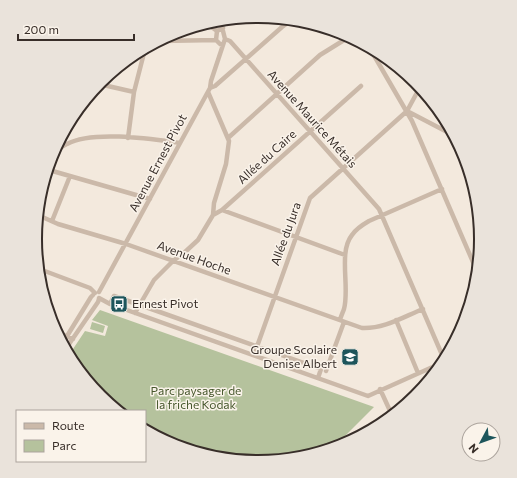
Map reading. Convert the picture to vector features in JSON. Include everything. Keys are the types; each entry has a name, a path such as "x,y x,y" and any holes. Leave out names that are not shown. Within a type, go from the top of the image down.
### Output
{"street":[{"path":"135,313 154,280 173,261 198,240 213,215 214,203 228,157 229,145 228,138 209,90 246,60 285,25"},
{"path":"216,40 217,31 222,26"},
{"path":"222,26 225,39"},
{"path":"213,28 217,31"},
{"name":"Avenue Maurice Métais","path":"225,39 230,41 379,209 442,354"},
{"name":"Avenue Ernest Pivot","path":"67,336 91,297 96,294 126,244 209,90 225,39"},
{"path":"172,41 216,40 223,45"},
{"path":"228,138 320,55 344,40"},
{"path":"128,138 134,92 143,56"},
{"path":"375,57 407,111 473,263"},
{"path":"106,86 134,92"},
{"name":"Allée du Caire","path":"213,215 222,210 361,86"},
{"name":"Allée du Jura","path":"254,355 310,198 407,111 417,93"},
{"path":"407,111 446,132"},
{"path":"63,147 67,144 93,136 180,143"},
{"path":"54,171 150,199"},
{"path":"52,221 70,176"},
{"path":"326,371 345,308 345,255 351,235 360,226 442,189"},
{"path":"222,210 345,255"},
{"name":"Avenue Hoche","path":"44,217 126,244 362,328 374,328 423,309"},
{"path":"45,271 90,288 96,294 95,298 110,304 368,396 432,367"},
{"path":"110,304 114,296 181,319 321,369 318,378"},
{"path":"70,344 99,299"},
{"path":"178,328 181,319"},
{"path":"396,320 418,373"},
{"path":"67,336 73,338"},
{"path":"380,390 390,410"}],"green space":[{"name":"Parc paysager de la friche Kodak","path":"100,310 374,407 343,438 328,444 301,451 273,455 244,455 216,451 189,444 146,424 146,410 127,410 106,392 87,370 73,350 85,331 105,336 108,326 92,320"},
{"path":"92,322 105,326 103,333 90,329"}],"place":[{"name":"Ernest Pivot","path":"119,304"},
{"name":"Groupe Scolaire Denise Albert","path":"350,357"}]}
